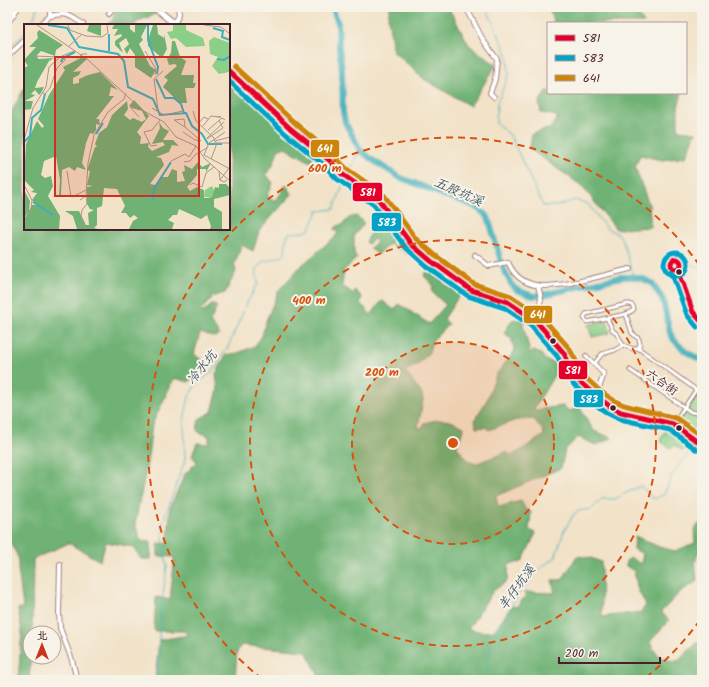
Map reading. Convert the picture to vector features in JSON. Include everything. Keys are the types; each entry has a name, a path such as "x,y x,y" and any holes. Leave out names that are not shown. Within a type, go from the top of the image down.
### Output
{"main road":[{"path":"154,7 175,24"},
{"path":"230,72 290,129 329,160 347,177 379,200 411,244 431,261 471,290 508,302 536,321 563,352 579,381 596,396 621,412 673,424 696,439 702,445"}],"street":[{"path":"7,23 18,7"},
{"path":"50,7 50,16"},
{"path":"109,14 115,7"},
{"path":"175,24 179,14 178,7"},
{"path":"466,7 483,40 497,59 495,79 490,93 494,97"},
{"path":"40,24 50,16 61,13 68,15 83,24"},
{"path":"7,62 9,55 24,41"},
{"path":"7,66 9,75 7,81"},
{"path":"475,255 489,266 508,262 519,278 539,286 574,282 630,269"},
{"path":"678,269 692,312 702,322"},
{"path":"536,321 541,299 539,286"},
{"path":"630,304 634,309 632,312 626,314 587,322 584,318 586,314 630,304"},
{"path":"626,314 632,333 639,339 640,344 638,348"},
{"path":"607,318 613,331 617,334 623,346"},
{"name":"六合街","path":"594,364 602,354 623,346 633,349 638,348 702,394"},
{"path":"586,356 604,374 596,396"},
{"name":"六合街","path":"630,370 684,408 691,412 702,414"},
{"name":"六合街","path":"673,424 696,390"},
{"path":"60,564 60,628 72,660 77,680"}],"green space":[{"path":"144,7 156,14 138,21 136,24 107,24 113,20 114,13 119,8"},
{"path":"390,7 448,7 469,45 496,65 470,106 424,79 393,51 388,17"},
{"path":"552,7 624,7 636,12 643,22 554,22 550,11"},
{"path":"230,82 308,148 307,153 316,158 312,163 285,147 278,150 273,165 266,174 273,183 267,196 276,201 286,185 292,194 259,231 253,251 242,245 234,265 236,271 225,293 214,296 200,311 203,312 213,304 217,307 210,322 220,335 214,337 200,333 194,354 204,362 189,382 174,378 152,425 147,464 135,524 141,541 151,542 151,559 141,559 133,547 106,542 100,561 69,543 33,559 32,625 22,625 22,631 18,609 23,607 18,557 7,535 7,120 24,89 24,230 230,230"},
{"path":"547,91 547,94 682,94 678,107 678,130 696,132 686,157 662,160 640,155 635,167 649,205 651,227 616,229 582,186 530,149 532,134 551,128 558,116 541,113 539,102"},
{"path":"389,215 399,235 437,269 435,276 443,280 442,282 456,291 462,291 444,319 449,324 432,341 429,352 425,357 417,365 405,371 422,394 423,400 418,428 423,428 424,423 435,420 449,421 464,427 457,447 468,460 475,464 506,452 511,455 520,451 544,435 543,431 534,419 516,420 489,430 485,427 476,428 475,419 487,400 496,375 515,351 511,338 504,333 512,320 523,317 527,319 524,321 523,325 530,353 534,351 542,355 545,360 553,362 559,367 533,410 564,406 569,411 580,408 594,431 612,438 596,445 578,437 565,450 561,468 496,496 498,507 521,501 525,509 531,512 529,530 536,533 522,562 509,564 507,581 493,591 468,629 484,632 494,631 511,607 517,606 526,596 524,592 555,593 552,580 562,580 577,556 591,558 601,562 602,617 641,612 646,605 638,590 634,571 626,566 626,561 631,558 641,564 643,554 634,549 635,536 659,547 675,551 695,543 694,529 702,521 702,550 699,551 695,562 697,581 680,592 661,612 669,620 650,642 652,647 661,657 668,660 678,661 698,642 702,644 702,680 321,680 306,651 241,645 237,652 235,680 155,680 159,640 189,635 184,631 155,631 154,629 156,597 170,600 174,565 174,557 158,556 158,544 168,543 170,508 185,474 197,462 192,456 197,443 209,444 209,436 197,431 199,419 212,412 218,390 216,374 226,355 238,353 255,346 262,336 266,321 279,290 301,266 336,236 338,232 334,229 339,225 341,226 349,218 356,216 364,224 354,235 354,253 357,258 344,270 342,286 354,294 355,290 362,297 360,303 371,315 383,301 394,310 399,304 429,324 446,305 432,292 433,285 424,276 429,268 391,244 378,254 370,248 377,242 374,239 368,244 366,242 373,229"},
{"path":"607,320 610,333 592,337 588,325"},
{"path":"697,393 702,394 702,415 692,430 679,422"},
{"path":"667,427 690,441 683,451 674,445 671,448 660,441"},
{"path":"22,631 22,665 30,665 29,680 18,680"}],"waterway":[{"path":"32,24 37,7"},
{"name":"五股坑溪","path":"332,7 338,23 342,71 343,112 345,122 360,150 399,177 472,205 488,217 503,268 511,284 517,290 533,296 621,277 633,277 652,283 663,300 670,333 674,340 685,351 702,361"},
{"path":"486,7 507,54 509,74 497,103 496,123 510,135 543,206 556,206 575,200 588,204 607,229 619,234 634,277"},
{"path":"7,50 24,34"},
{"name":"冷水坑","path":"348,175 357,155 363,152"},
{"name":"冷水坑","path":"157,680 160,615 167,566 163,543 163,522 185,460 184,420 189,397 196,384 211,373 228,347 248,301 258,283 256,271 262,262 283,256 285,253 286,239 289,233 305,232 310,229 318,211 334,209 345,179"},
{"path":"687,264 700,267 702,265"},
{"name":"羊仔坑溪","path":"487,680 487,665 491,641 518,595 540,568 555,558 564,531 574,514 578,511 592,509 602,499 615,499 640,486 653,499 664,495 672,475 692,449 698,444"}],"transit line":[{"name":"641","path":"234,66 347,169 384,195 416,239 435,255 474,284 511,296 541,316 569,348 585,377 600,391 624,405 676,418 702,436"},
{"name":"581","path":"230,72 291,129 329,160 342,174 379,200 411,244 431,261 471,290 508,302 536,321 563,352 579,381 596,396 621,412 673,424 702,445"},
{"name":"583","path":"230,82 286,134 324,165 337,179 374,205 406,248 426,266 468,296 505,308 531,326 557,356 574,385 592,402 607,413 619,419 670,430 697,450"},
{"name":"583","path":"676,252 685,255 688,264 685,273 676,276 667,273 664,264 667,255 676,252"},
{"name":"581","path":"674,259 678,259 680,260 681,264 680,268 674,269 671,266 671,262 674,259"},
{"name":"581","path":"678,269 693,312 702,322"},
{"name":"583","path":"671,271 687,315 697,327"}]}
